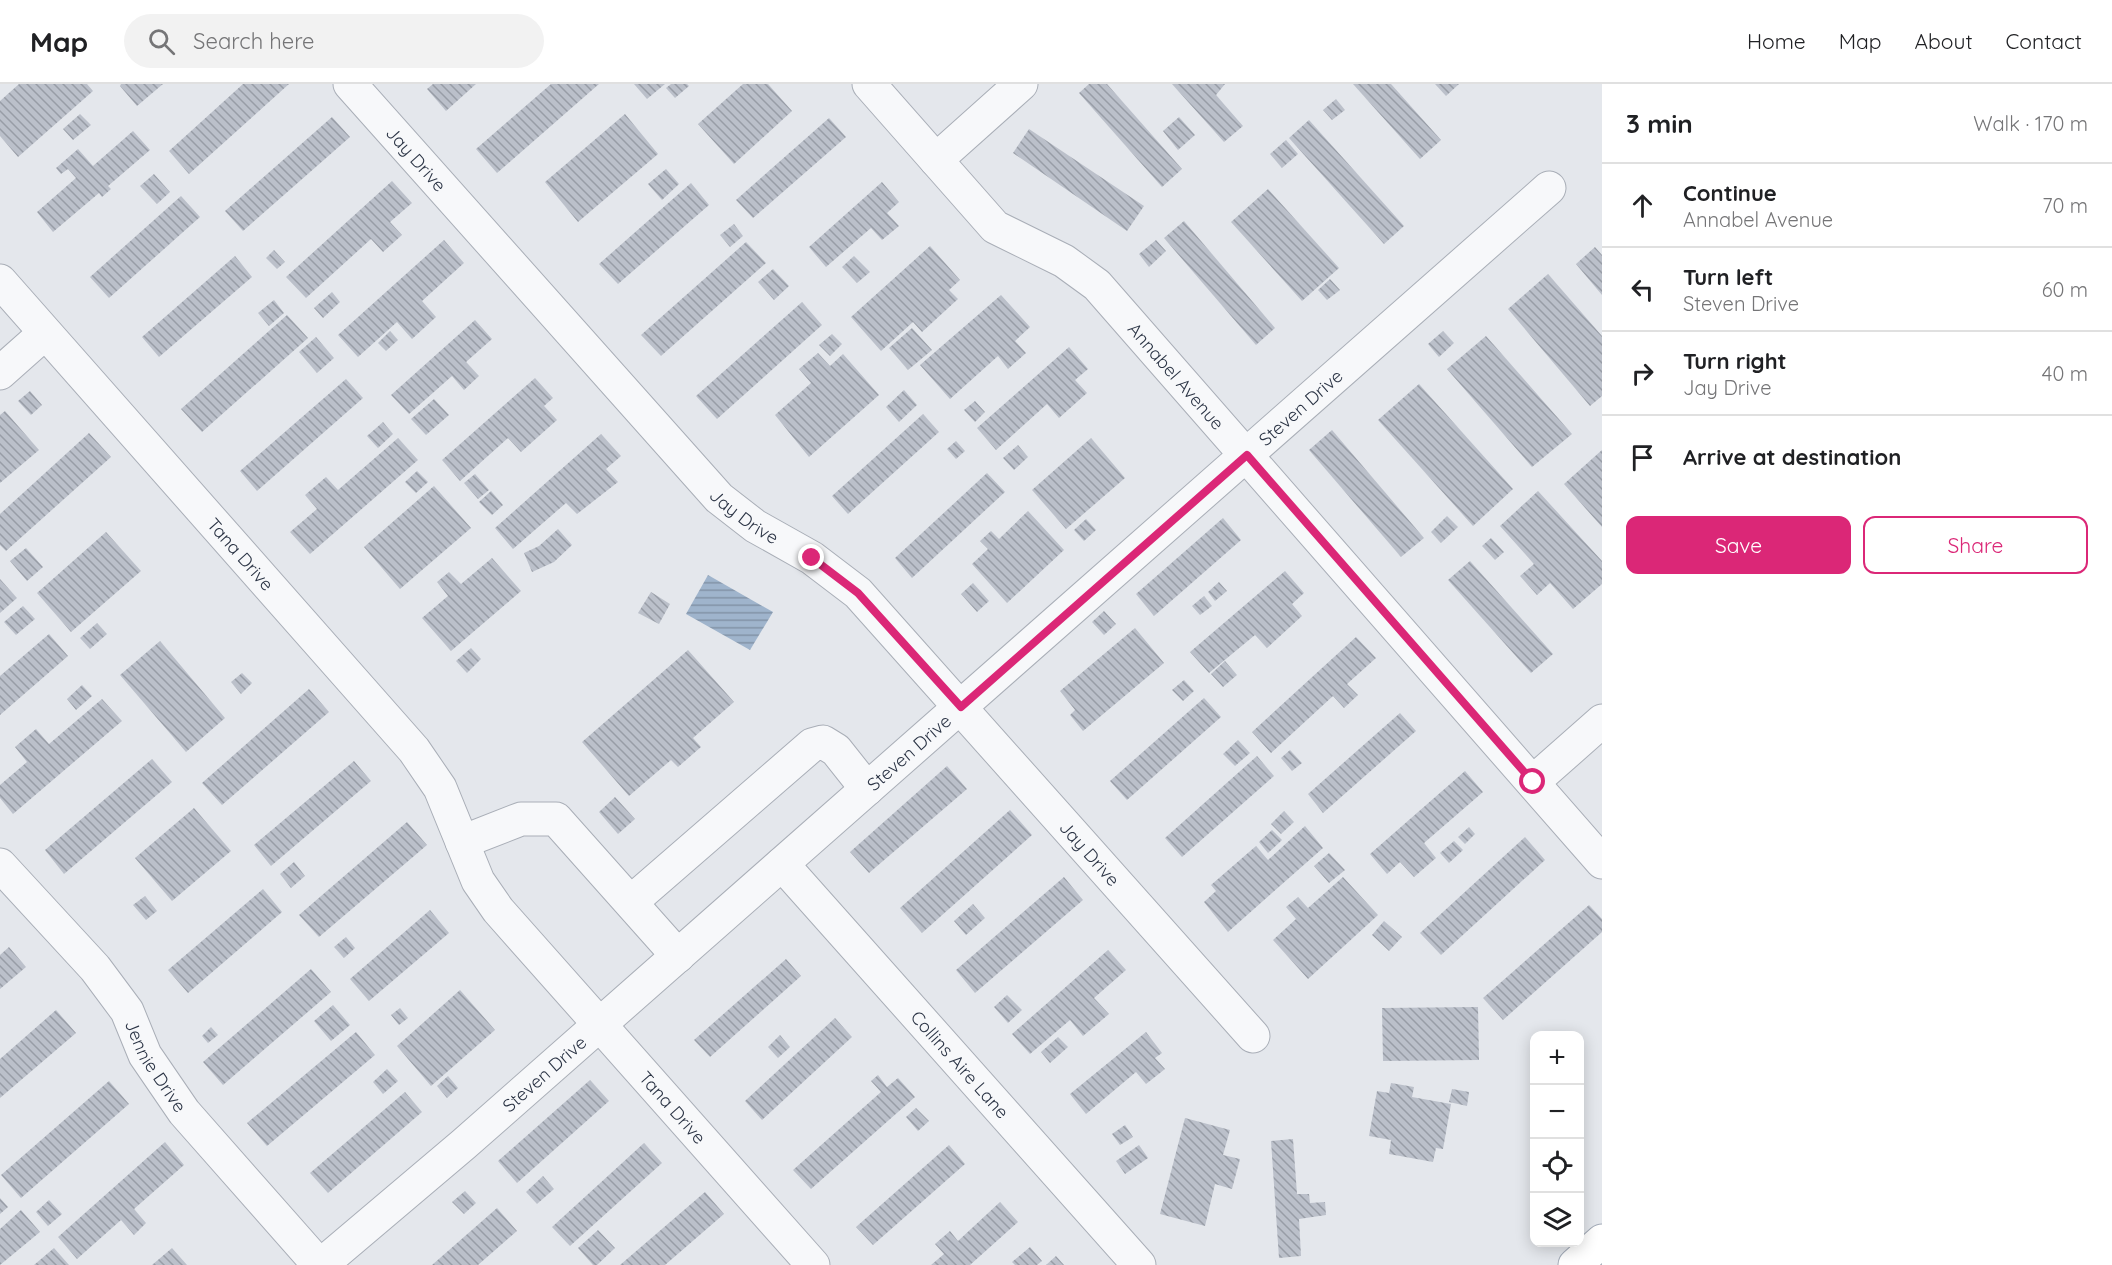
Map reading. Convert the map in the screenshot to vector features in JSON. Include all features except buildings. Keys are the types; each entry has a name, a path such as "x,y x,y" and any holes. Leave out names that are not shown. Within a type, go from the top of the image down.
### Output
{"main road":[{"path":"1575,1265 1602,1241"}],"street":[{"name":"Jay Drive","path":"350,84 719,498 755,526 812,558 858,593 1253,1036"},
{"name":"Annabel Avenue","path":"869,84 995,227 1064,261 1097,285 1602,861"},
{"path":"936,160 1022,84"},
{"name":"Steven Drive","path":"320,1265 678,956 1549,188"},
{"name":"Tana Drive","path":"0,281 414,750 440,788 478,881 498,910 813,1265"},
{"path":"0,373 45,333"},
{"path":"1533,782 1602,721"},
{"path":"631,902 812,745 823,742 836,750 867,789"},
{"path":"462,842 521,819 556,819 678,956"},
{"name":"Collins Aire Lane","path":"782,864 1140,1265"},
{"name":"Jennie Drive","path":"0,865 95,968 127,1011 145,1056 184,1112 320,1265"}],"water":[{"path":"708,575 773,612 750,650 686,614"}],"route":[{"path":"812,558 858,593 961,707 1247,455 1533,782"}]}
